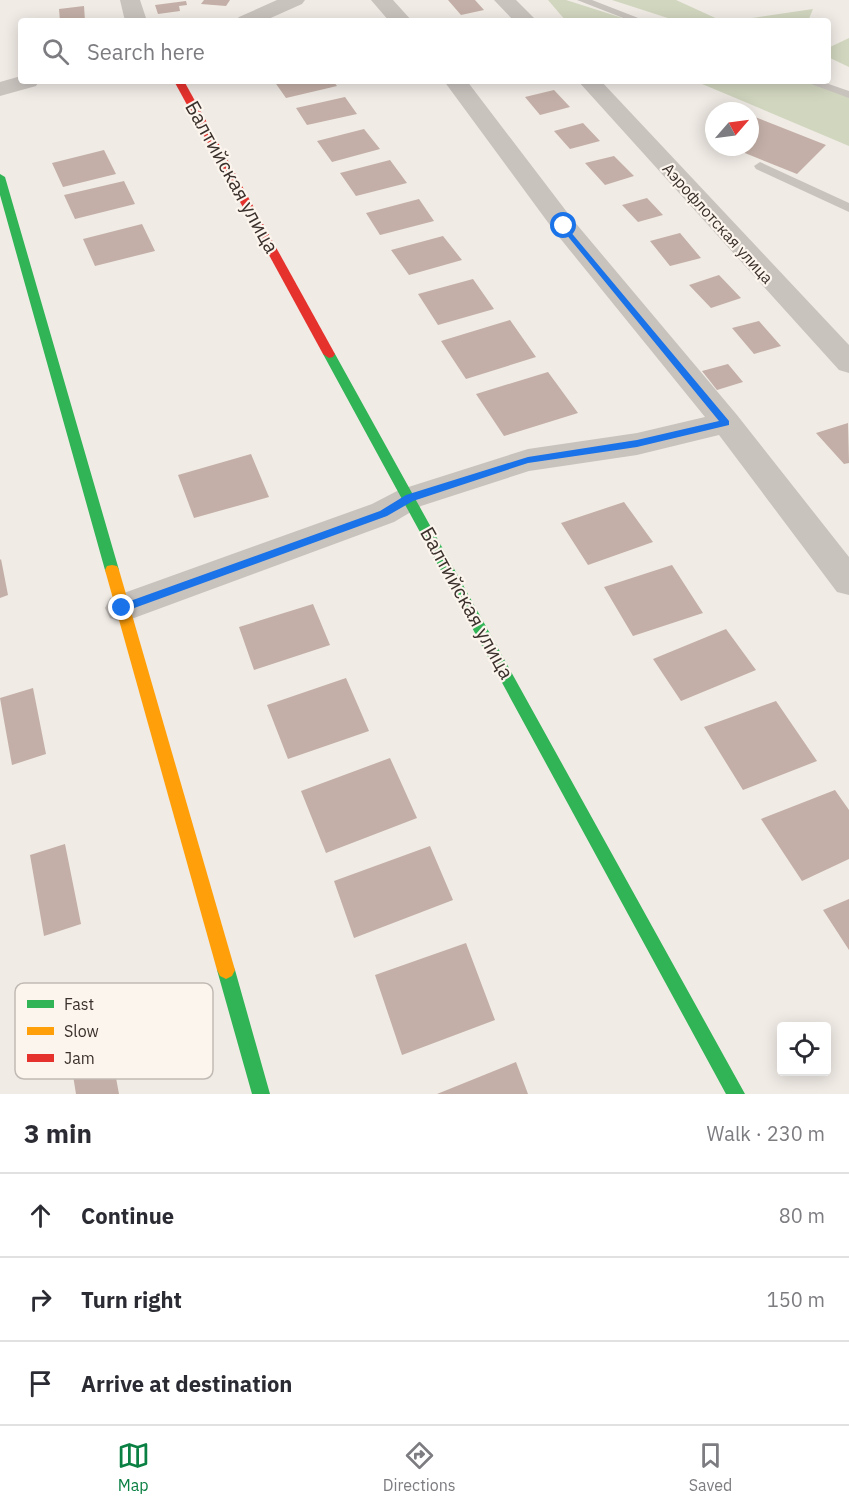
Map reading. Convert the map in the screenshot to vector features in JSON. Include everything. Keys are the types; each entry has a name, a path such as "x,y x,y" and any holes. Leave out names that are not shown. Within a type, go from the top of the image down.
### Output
{"street":[{"path":"130,0 135,18"},
{"path":"249,18 259,0"},
{"path":"253,18 295,0"},
{"path":"381,0 397,18"},
{"path":"504,0 523,18"},
{"path":"0,89 18,84"},
{"name":"Балтийская улица","path":"181,84 736,1094"},
{"path":"457,84 564,226 726,423 849,582"},
{"name":"Аэрофлотская улица","path":"592,84 762,272 849,363"},
{"path":"0,177 261,1094"},
{"path":"122,608 383,513 410,498 528,460 637,444 726,423"}],"lane":[{"path":"582,0 633,18"},
{"path":"818,84 849,95"},
{"path":"760,166 849,208"}],"green space":[{"path":"548,0 566,0 623,18 563,18"},
{"path":"612,0 676,0 715,18 668,18"},
{"path":"813,9 809,18 752,18"},
{"path":"849,38 849,67 831,58 831,47"},
{"path":"702,84 823,84 849,94 849,146 759,108 759,102 745,102"}],"building":[{"path":"204,0 230,0 226,6 201,4"},
{"path":"448,0 475,0 484,10 461,15"},
{"path":"186,1 187,5 179,6 180,11 158,14 155,5"},
{"path":"84,6 85,18 60,18 59,9"},
{"path":"276,84 335,84 337,86 286,98"},
{"path":"554,90 570,107 540,115 525,97"},
{"path":"345,97 357,114 307,125 296,108"},
{"path":"759,119 826,145 797,174 752,156 759,156"},
{"path":"583,123 600,141 570,149 554,131"},
{"path":"364,129 380,149 332,162 317,141"},
{"path":"104,150 116,174 63,187 52,163"},
{"path":"614,156 634,176 605,185 585,163"},
{"path":"390,160 407,183 356,196 340,173"},
{"path":"124,181 135,204 75,219 64,195"},
{"path":"647,198 663,215 638,222 622,205"},
{"path":"419,199 434,221 380,235 366,213"},
{"path":"142,224 155,251 95,266 83,239"},
{"path":"680,233 701,258 670,266 650,241"},
{"path":"443,236 462,260 409,275 391,250"},
{"path":"719,275 741,298 711,308 689,285"},
{"path":"473,279 494,309 438,325 418,294"},
{"path":"510,320 536,357 466,379 441,341"},
{"path":"759,321 781,346 754,354 732,328"},
{"path":"728,364 743,382 717,390 702,371"},
{"path":"548,372 578,413 504,436 476,394"},
{"path":"848,423 849,463 844,464 816,433"},
{"path":"251,454 269,497 194,518 178,475"},
{"path":"624,502 653,542 588,565 561,523"},
{"path":"0,560 8,595 0,598"},
{"path":"672,565 703,613 633,636 604,587"},
{"path":"313,604 330,645 254,670 239,627"},
{"path":"726,629 756,670 681,701 653,659"},
{"path":"346,678 369,731 288,759 267,705"},
{"path":"33,688 46,754 12,765 0,698"},
{"path":"776,701 817,761 743,790 704,727"},
{"path":"390,758 417,818 326,853 301,791"},
{"path":"835,790 849,810 849,859 802,881 761,819"},
{"path":"65,844 81,924 44,936 30,855"},
{"path":"430,846 453,900 354,938 334,881"},
{"path":"849,899 849,950 823,910"},
{"path":"466,943 495,1020 402,1055 375,975"},
{"path":"516,1062 528,1094 437,1094"},
{"path":"74,1079 116,1079 119,1094 76,1094"}],"traffic: fast":[{"path":"0,177 112,570"},
{"path":"329,354 736,1094"},
{"path":"226,970 261,1094"}],"traffic: slow":[{"path":"112,570 226,970"}],"traffic: jam":[{"path":"181,84 329,354"}],"route":[{"path":"122,608 383,513 410,498 528,460 637,444 726,423 564,226"}]}
